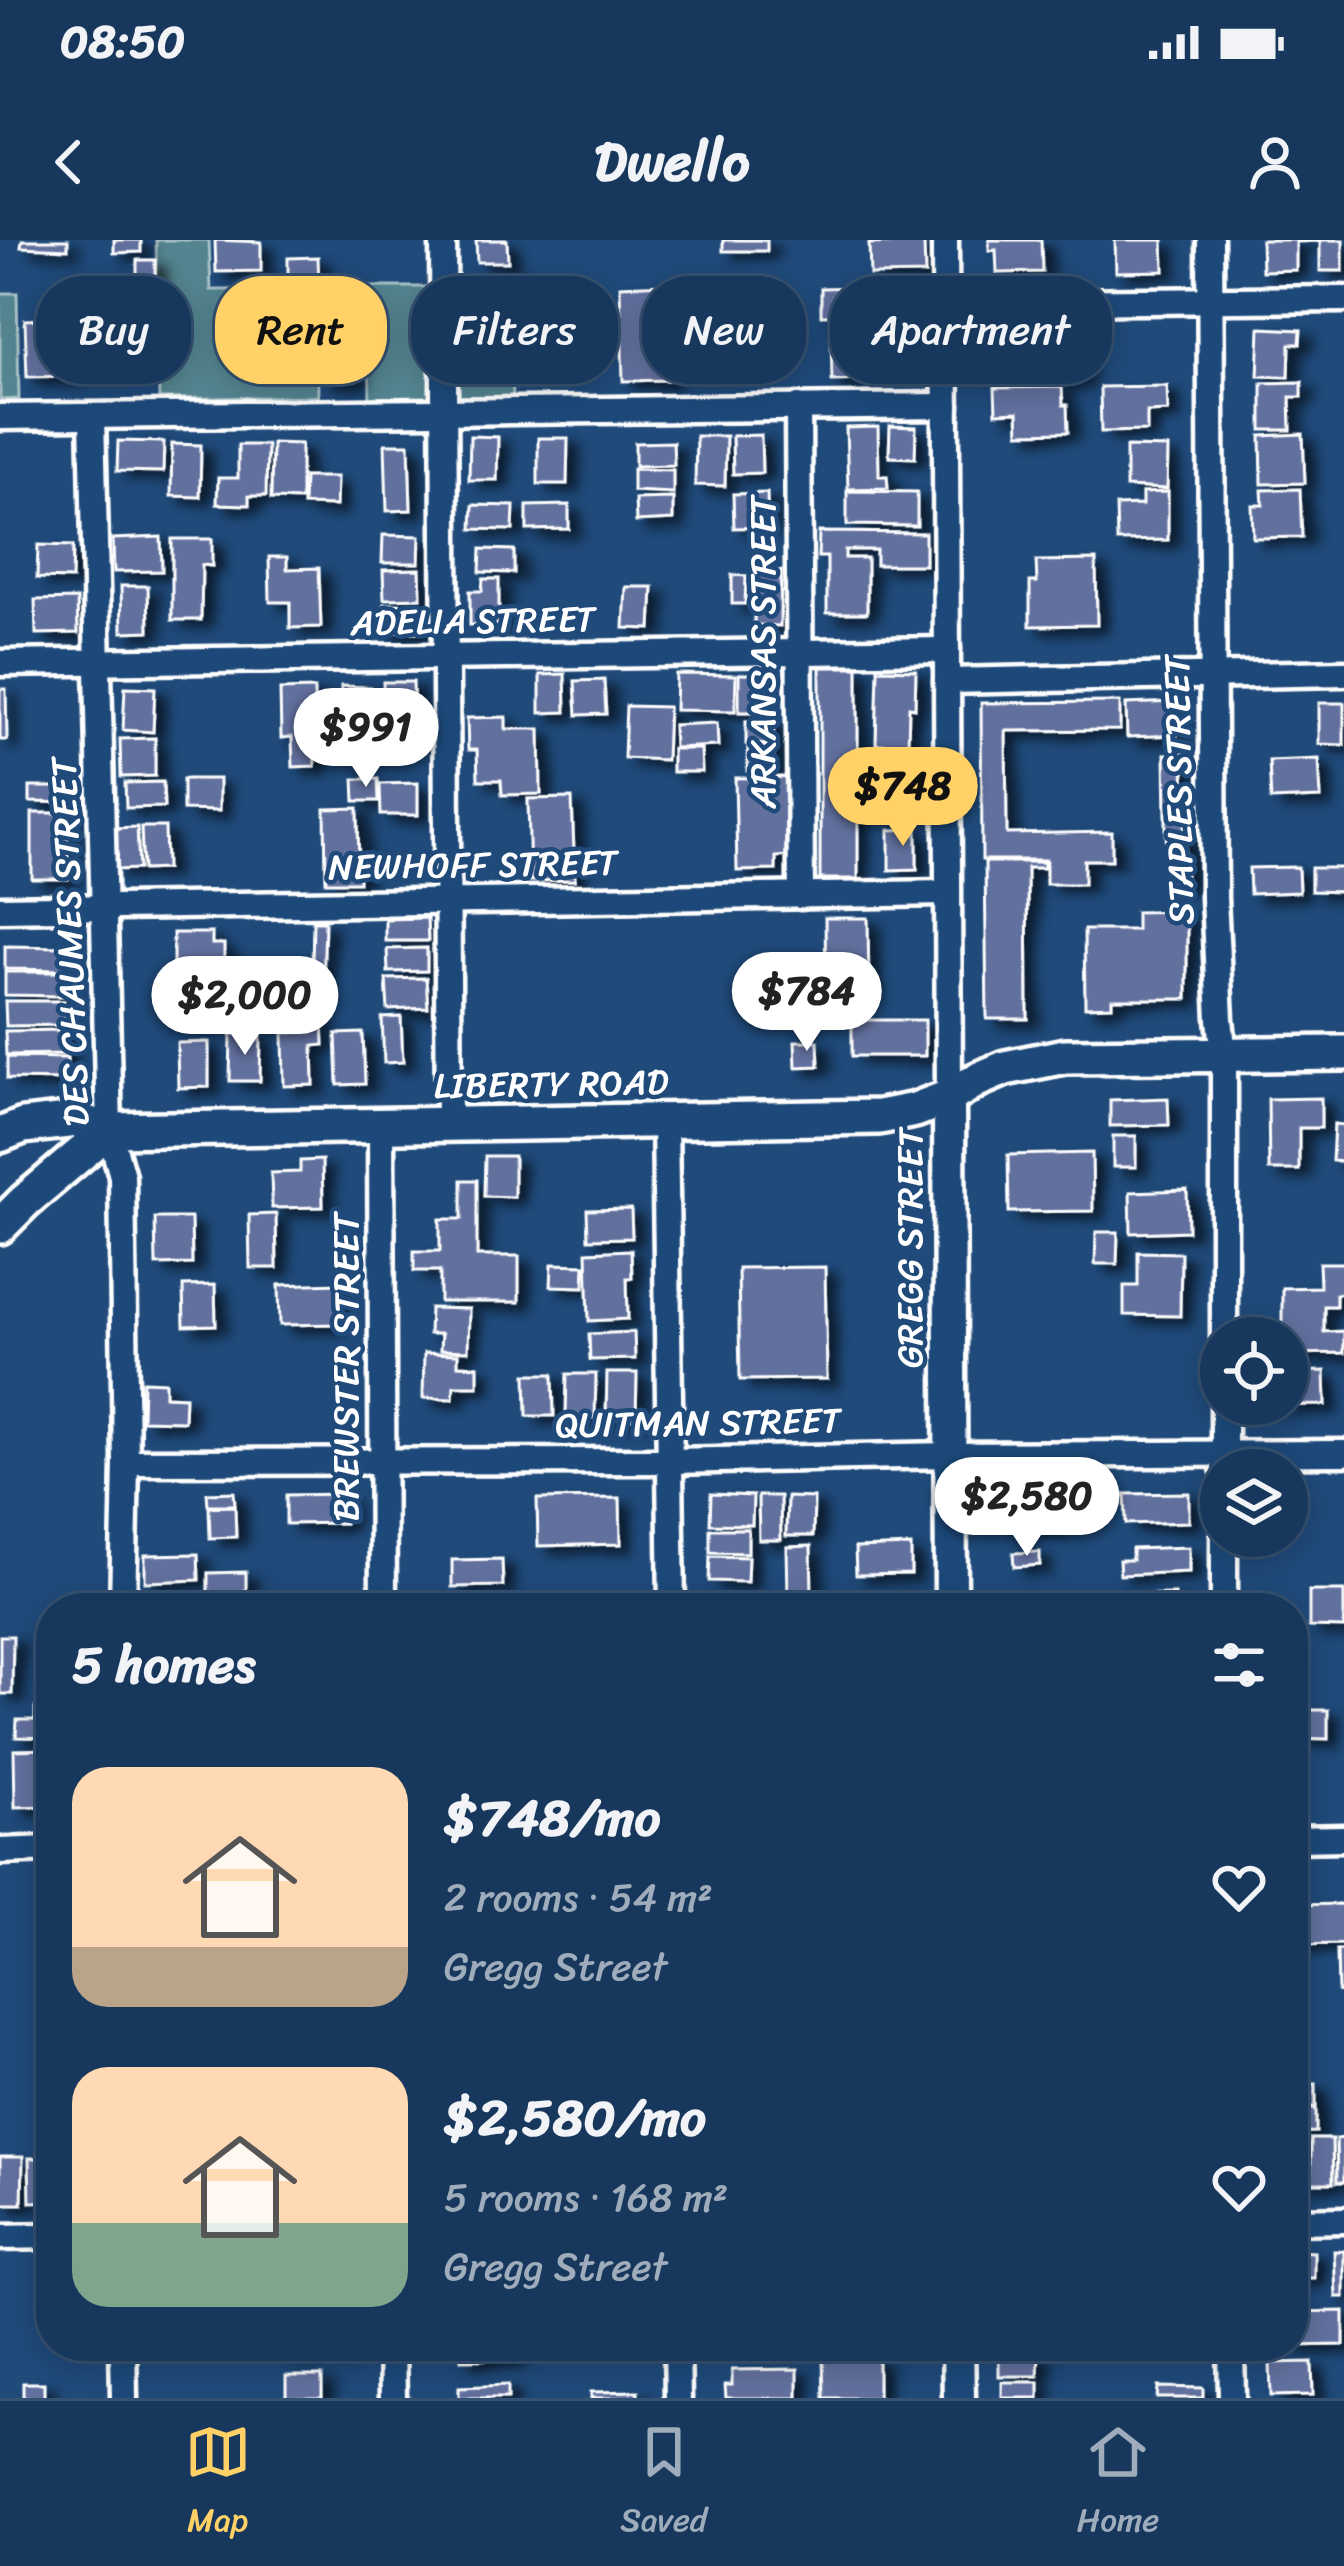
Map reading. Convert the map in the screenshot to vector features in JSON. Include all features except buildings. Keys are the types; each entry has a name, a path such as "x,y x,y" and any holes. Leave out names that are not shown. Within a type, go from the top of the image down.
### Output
{"main road":[{"name":"LIBERTY ROAD","path":"7,1130 76,1120 109,1130 879,1117 949,1097 1005,1068 1065,1057 1344,1052"},
{"path":"7,1130 39,1148 40,1187"},
{"path":"0,1226 109,1130"}],"street":[{"path":"443,240 449,1126"},
{"name":"GREGG STREET","path":"945,240 946,276"},
{"name":"STAPLES STREET","path":"1210,240 1214,898 1225,1056 1225,1317"},
{"path":"1112,300 1344,298"},
{"name":"GREGG STREET","path":"946,384 951,1593"},
{"path":"0,417 946,406"},
{"name":"ARKANSAS STREET","path":"798,407 801,896"},
{"name":"DES CHAUMES STREET","path":"92,416 109,1130 122,1176 123,1593"},
{"name":"ADELIA STREET","path":"0,663 947,650"},
{"path":"947,681 1344,673"},
{"name":"NEWHOFF STREET","path":"0,909 946,893"},
{"path":"665,1120 672,1593"},
{"name":"BREWSTER STREET","path":"381,1126 383,1593"},
{"name":"QUITMAN STREET","path":"1308,1456 1344,1453"},
{"name":"QUITMAN STREET","path":"126,1462 670,1461 950,1455 1200,1461"},
{"path":"1224,1557 1224,1593"},
{"path":"1308,1839 1344,1838"},
{"path":"0,1851 36,1850"},
{"path":"1308,2221 1344,2220"},
{"path":"0,2237 36,2236"},
{"path":"123,2361 124,2398"},
{"path":"392,2361 393,2398"},
{"path":"677,2361 677,2398"},
{"path":"958,2361 959,2398"},
{"path":"1232,2361 1232,2398"}],"green space":[{"path":"156,240 209,240 211,290 215,290 215,384 318,384 318,396 159,399 159,384 191,384 191,276 157,276"},
{"path":"387,287 411,287 411,384 434,384 434,396 427,404 370,405 370,384 387,384"},
{"path":"0,293 17,293 19,399 0,400"},
{"path":"455,384 513,384 513,400 459,400"}]}
